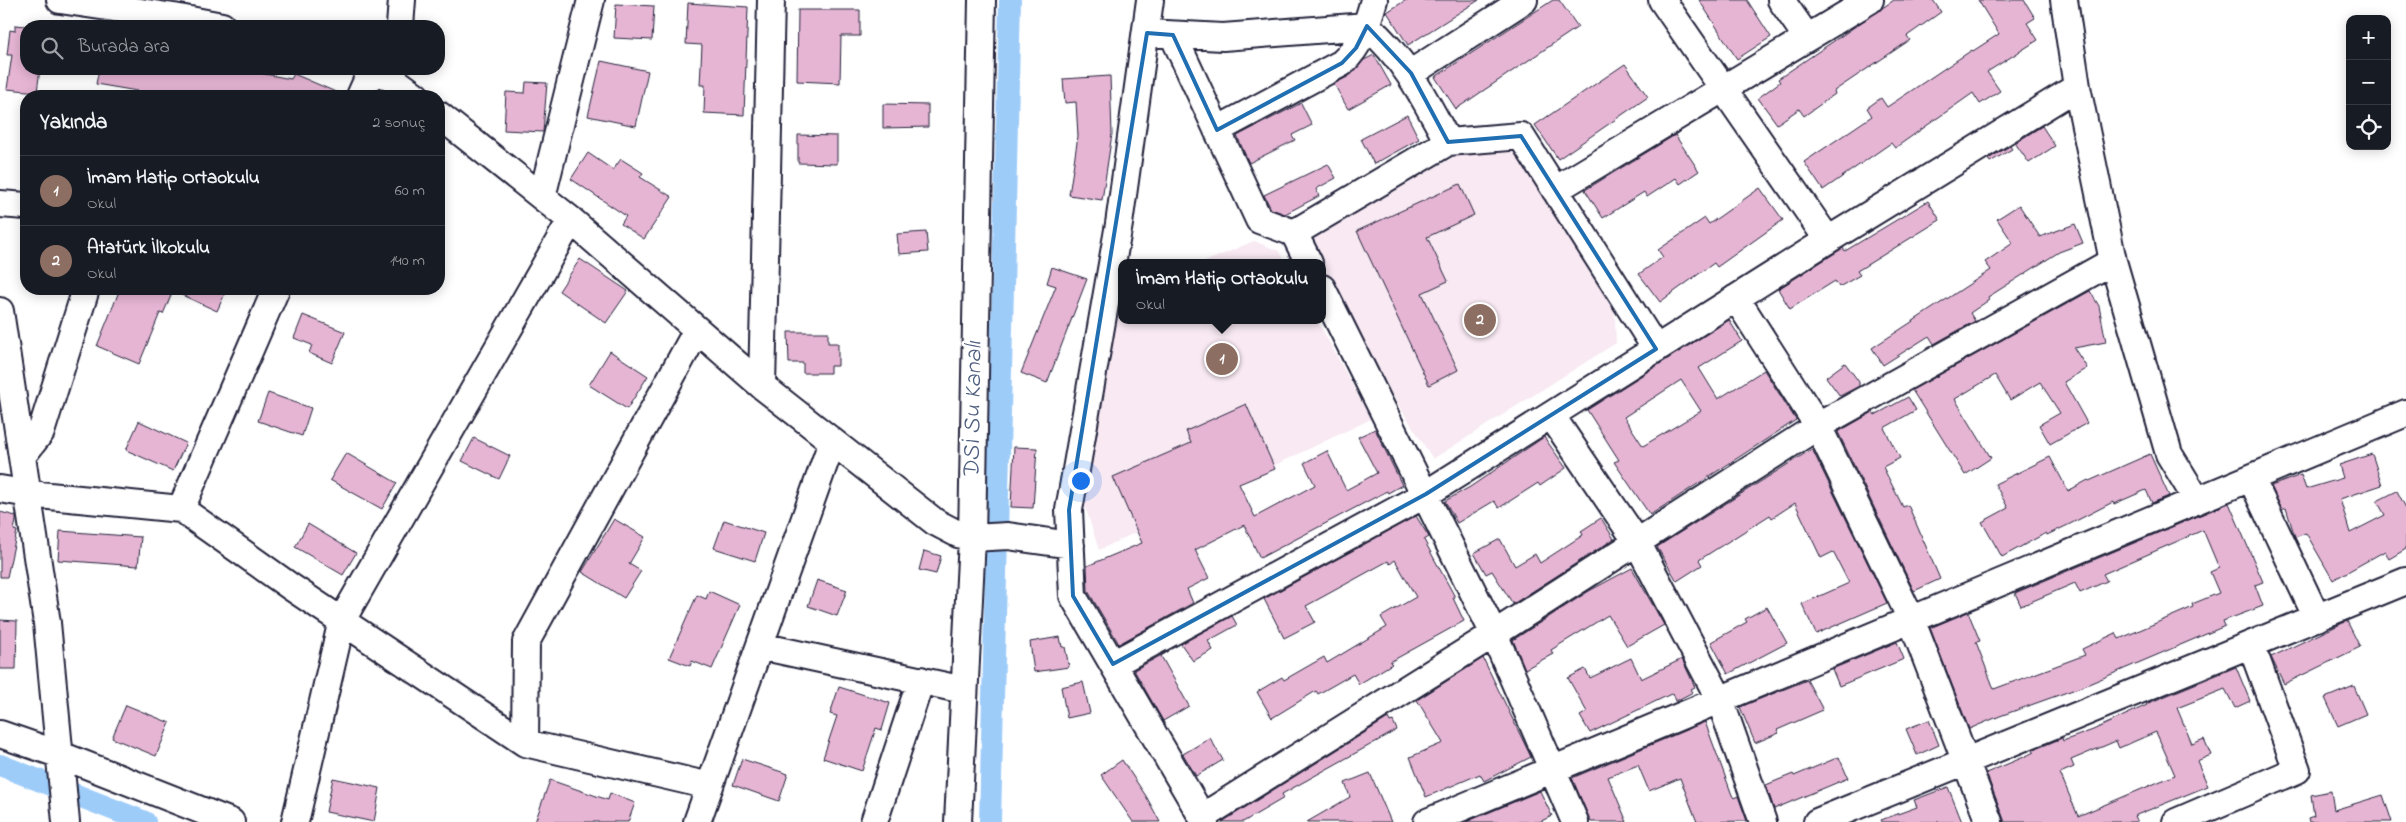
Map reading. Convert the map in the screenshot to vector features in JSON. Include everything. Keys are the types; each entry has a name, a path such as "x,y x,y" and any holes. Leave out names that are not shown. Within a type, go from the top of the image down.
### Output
{"street":[{"path":"60,0 177,8 207,20"},
{"path":"400,20 402,0"},
{"path":"542,198 591,0"},
{"path":"762,386 771,0"},
{"path":"958,822 972,538 982,0"},
{"path":"1150,0 1147,33 1119,224 1069,510 1073,596 1203,820 1818,426 2113,261"},
{"path":"1217,130 1342,63 1356,48 1367,26 1374,0"},
{"path":"1411,73 1524,0"},
{"path":"1662,0 1828,240"},
{"path":"1781,0 1806,36"},
{"path":"1555,190 1806,36 1870,0"},
{"path":"2064,0 2077,87 2113,261 2169,454 2198,500"},
{"path":"1147,33 1223,37 1367,26 1383,40 1411,73 1448,142"},
{"path":"1173,35 1259,220 1294,233 1307,259"},
{"path":"370,90 392,77"},
{"path":"1113,664 1426,494 1828,240 2077,87"},
{"path":"445,120 571,220 762,386 934,522 958,534 972,538 1008,536 1071,545"},
{"path":"1294,233 1448,142 1521,136 1656,349"},
{"path":"0,204 20,206"},
{"path":"295,822 342,620 571,220"},
{"path":"23,455 41,432 84,295"},
{"path":"181,509 273,295"},
{"path":"1326,296 1494,634 1554,770 1574,822"},
{"path":"1736,298 1818,426 1911,619 1988,822"},
{"path":"0,311 47,623 59,765 72,819"},
{"path":"525,743 526,642 697,330"},
{"path":"1427,822 2406,413"},
{"path":"1551,415 1637,542 1720,700 1763,822"},
{"path":"697,822 832,442"},
{"path":"2251,478 2317,618"},
{"path":"0,489 29,494 181,509 525,743 710,786"},
{"path":"1816,822 2406,581"},
{"path":"2176,822 2296,770 2251,645"},
{"path":"760,646 964,690"},
{"path":"874,822 921,680"},
{"path":"0,734 59,765 231,822"}],"highlighted area":[{"path":"1367,26 1411,73 1448,142 1521,136 1656,349 1426,494 1113,664 1073,596 1069,510 1147,33 1173,35 1217,130 1342,63 1356,48"}],"shaded area":[{"path":"1477,145 1512,147 1614,298 1616,343 1433,459 1326,291 1326,259 1306,259 1295,242"},
{"path":"1254,241 1279,251 1284,259 1211,259"},
{"path":"1117,298 1118,324 1319,324 1371,419 1099,550 1081,494"}],"building":[{"path":"1406,0 1479,0 1408,45 1387,12"},
{"path":"1553,0 1559,0 1578,27 1456,109 1435,77"},
{"path":"1699,0 1747,0 1771,37 1737,59"},
{"path":"1894,0 1933,0 1941,12 1907,36 1910,40 1834,91 1835,94 1804,116 1799,109 1777,124 1758,98 1780,82 1778,79"},
{"path":"1978,0 2024,0 2035,18 2027,23 2038,40 1987,72 2000,91 1980,104 1973,93 1895,148 1891,143 1823,190 1804,162 1872,116 1867,108 1881,98 1887,107 1999,34"},
{"path":"688,3 748,7 744,115 704,113 705,85 700,85 702,45 686,44"},
{"path":"616,4 654,6 652,40 614,38"},
{"path":"798,10 860,10 860,36 841,36 840,83 797,81"},
{"path":"15,25 20,25 20,75 39,75 37,90 7,89 12,55 7,55 10,30 15,31"},
{"path":"1374,55 1391,85 1348,109 1334,84 1349,76 1364,60"},
{"path":"601,61 648,71 636,126 588,116"},
{"path":"1625,64 1648,97 1558,159 1535,125"},
{"path":"98,75 270,75 291,79 293,75 296,75 331,90 131,90 96,84"},
{"path":"1110,76 1112,134 1102,200 1069,195 1078,136 1076,102 1065,103 1063,79"},
{"path":"526,82 547,83 543,132 504,130 506,92 525,93"},
{"path":"1301,103 1312,125 1292,135 1295,140 1249,163 1237,136"},
{"path":"883,104 928,105 928,127 883,128"},
{"path":"1407,115 1419,139 1374,164 1361,139"},
{"path":"2042,126 2055,146 2029,163 2015,143"},
{"path":"798,135 837,136 837,164 798,163"},
{"path":"1675,135 1699,171 1680,184 1676,178 1647,197 1644,192 1603,218 1585,190"},
{"path":"2010,146 2012,149 1990,162 1988,159"},
{"path":"588,153 613,170 621,159 643,173 640,177 672,197 644,239 621,224 626,216 571,179"},
{"path":"1328,164 1336,178 1316,189 1319,196 1285,214 1271,209 1264,195"},
{"path":"1460,184 1474,215 1427,237 1448,281 1422,293 1458,370 1429,385 1357,231"},
{"path":"1760,188 1783,220 1717,267 1714,263 1660,302 1639,274 1663,257 1658,250 1705,218 1709,224"},
{"path":"1928,201 1940,220 1857,271 1860,275 1839,287 1835,281 1790,309 1778,289 1843,248 1845,251"},
{"path":"2019,205 2040,237 2075,224 2083,243 2059,252 1988,297 1989,300 1970,313 1975,321 1934,344 1929,336 1883,365 1872,348 1991,270 1985,262 2013,243 1997,219"},
{"path":"926,232 928,252 899,254 897,234"},
{"path":"580,259 628,291 606,323 559,291"},
{"path":"1052,267 1087,279 1047,383 1021,373 1056,286 1047,283"},
{"path":"2090,291 2099,306 2106,342 2074,348 2087,368 2064,382 2087,423 2050,444 2039,425 2060,413 2040,382 2010,400 1995,375 1955,399 1991,458 1965,475 1912,390"},
{"path":"118,295 171,295 163,314 160,313 139,364 97,346"},
{"path":"182,295 224,295 217,311"},
{"path":"303,315 345,332 332,363 309,353 312,345 294,338"},
{"path":"1729,320 1742,341 1699,368 1718,399 1764,370 1796,420 1650,515 1614,462 1619,460 1587,410","holes":["1681,380 1701,411 1643,446 1624,417"]},
{"path":"788,332 828,332 828,343 838,343 838,366 830,366 830,373 803,373 803,363 789,363"},
{"path":"610,351 648,376 627,409 589,385"},
{"path":"1845,363 1859,382 1859,386 1840,396 1826,377"},
{"path":"268,393 311,408 302,436 258,421"},
{"path":"1908,397 1916,410 1884,428 1900,458 1883,467 1903,507 1908,505 1940,579 1914,591 1838,432 1873,412 1875,415"},
{"path":"1246,404 1275,469 1239,484 1255,517 1315,485 1304,463 1327,451 1346,490 1377,473 1358,437 1375,429 1402,485 1388,493 1387,491 1260,558 1244,525 1195,550 1209,578 1187,589 1193,603 1119,644 1088,591 1087,566 1142,543 1113,477 1191,443 1186,431"},
{"path":"139,421 186,443 173,471 126,450"},
{"path":"1544,437 1566,468 1540,486 1538,483 1499,508 1494,501 1457,523 1445,501 1470,487"},
{"path":"474,438 510,456 499,479 462,461"},
{"path":"1014,447 1037,448 1033,508 1011,507"},
{"path":"1812,449 1887,603 1816,634 1802,604 1849,583 1833,552 1821,558 1795,503 1772,518 1770,515 1699,560 1702,565 1677,581 1657,547"},
{"path":"346,453 397,483 382,509 330,480"},
{"path":"2150,454 2169,496 2152,503 2146,490 2114,504 2113,502 2047,535 2046,533 2002,557 1982,522 2008,508 1995,484 2050,457 2068,491 2088,480"},
{"path":"2372,454 2382,485 2340,499 2350,533 2385,515 2377,501 2397,491 2406,508 2406,549 2389,559 2385,551 2333,580 2306,533 2295,537 2286,508 2282,510 2271,486 2301,475 2306,489 2343,478 2339,465"},
{"path":"2229,503 2263,582 2255,585 2263,606 2223,621 2225,626 2084,686 1969,729 1930,628 1968,612 1980,641 1976,642 1994,689 2085,655 2082,649 2116,633 2119,639 2193,607 2192,604 2219,593 2210,572 2219,568 2203,530 2103,574 2107,581 2080,593 2075,583 2021,606 2015,593"},
{"path":"0,512 16,516 14,530 17,531 7,577 0,577"},
{"path":"1416,516 1429,537 1424,540 1455,597 1453,598 1464,621 1390,662 1392,664 1359,684 1353,674 1318,694 1316,691 1272,718 1257,692 1282,677 1284,680 1324,657 1327,663 1387,627 1381,617 1416,597 1395,560 1390,564 1388,561 1306,606 1315,622 1284,638 1264,599"},
{"path":"1601,518 1614,539 1513,604 1492,571 1486,574 1474,553 1500,539 1515,566 1535,554 1540,563 1583,535 1581,531"},
{"path":"614,519 645,537 629,564 641,571 624,598 582,572"},
{"path":"724,520 764,533 755,561 714,548"},
{"path":"308,524 356,553 343,575 295,547"},
{"path":"60,531 141,537 138,566 58,560"},
{"path":"924,551 941,556 936,574 919,570"},
{"path":"1632,568 1664,625 1627,646 1608,615 1551,650 1553,654 1525,669 1513,640 1589,591"},
{"path":"817,580 847,590 837,616 808,606"},
{"path":"709,591 740,605 712,669 692,661 690,666 669,658 697,595 706,599"},
{"path":"1767,607 1787,643 1728,674 1711,642 1747,622 1745,619"},
{"path":"1232,616 1237,625 1208,641 1213,650 1193,661 1181,644"},
{"path":"0,620 17,621 16,669 0,669"},
{"path":"2347,621 2360,647 2284,684 2271,657"},
{"path":"1060,637 1062,647 1065,647 1069,667 1034,672 1030,642"},
{"path":"1897,642 1904,659 1839,686 1832,669"},
{"path":"1169,651 1161,656 1189,706 1163,721 1134,670"},
{"path":"1483,658 1531,757 1484,781 1480,774 1426,797 1410,757 1443,743 1417,700"},
{"path":"1631,658 1641,679 1682,659 1695,687 1691,689 1693,692 1676,701 1673,693 1590,733 1580,716 1587,712 1568,678 1585,669 1590,678"},
{"path":"2236,667 2250,701 2235,708 2225,689 2177,708 2192,744 2204,739 2211,755 2197,761 2208,786 2134,816 2137,822 2005,822 1986,773 2062,738 2063,741 2093,730 2146,704","holes":["2156,732 2175,775 2078,816 2060,773 2074,767 2071,760 2116,741 2119,748"]},
{"path":"1807,680 1823,710 1777,730 1779,733 1755,743 1740,707"},
{"path":"1083,682 1090,713 1067,718 1061,687"},
{"path":"2354,686 2366,714 2338,726 2325,698"},
{"path":"839,687 890,703 882,730 876,728 862,771 823,758 837,716 830,714"},
{"path":"126,705 170,723 156,756 112,738"},
{"path":"1388,718 1390,722 1393,721 1397,730 1282,794 1284,798 1243,822 1222,822"},
{"path":"1929,720 1939,745 1917,755 1906,729"},
{"path":"1705,722 1732,795 1734,798 1738,796 1747,821 1697,822 1680,778 1649,791 1638,765 1608,777 1627,822 1591,822 1572,778"},
{"path":"1210,738 1223,760 1196,776 1183,754"},
{"path":"1839,757 1848,778 1774,809 1766,785 1793,774 1794,776"},
{"path":"742,759 788,774 779,801 733,785"},
{"path":"1122,760 1146,796 1160,822 1133,822 1101,775"},
{"path":"1370,773 1391,822 1307,822 1350,797 1345,783"},
{"path":"333,778 380,788 374,822 326,812"},
{"path":"550,780 608,800 610,793 635,803 628,822 535,822"},
{"path":"1948,787 1962,822 1882,822 1881,820 1917,807 1914,800"},
{"path":"1540,791 1552,816 1539,822 1466,822"},
{"path":"2331,791 2334,810 2383,795 2392,822 2309,822 2308,818 2314,816 2311,795"}],"waterway":[{"name":"DSİ Su Kanalı","path":"990,822 1010,0"},
{"name":"DSİ Su Kanalı","path":"0,765 145,822"}],"place":[{"name":"Atatürk İlkokulu","path":"1480,320"},
{"name":"İmam Hatip Ortaokulu","path":"1222,359"}]}
